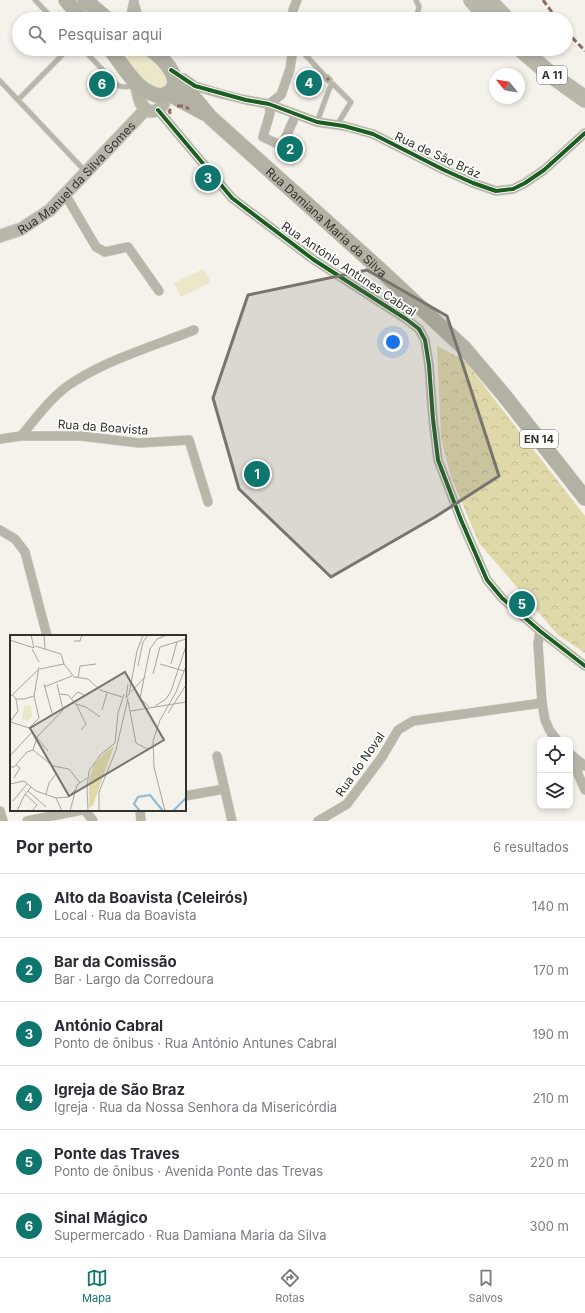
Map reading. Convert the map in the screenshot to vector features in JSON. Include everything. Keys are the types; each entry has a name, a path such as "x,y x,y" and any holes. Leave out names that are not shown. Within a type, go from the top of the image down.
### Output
{"highway":[{"path":"472,0 483,12"},
{"path":"488,0 499,12"},
{"name":"A 11","path":"528,56 550,74 585,99"},
{"name":"A 11","path":"546,56 585,86"}],"main road":[{"path":"66,0 76,12"},
{"path":"85,0 99,12"},
{"name":"Rua Damiana Maria da Silva","path":"116,56 136,85 154,95 162,96 167,100 210,117"},
{"name":"Rua Damiana Maria da Silva","path":"122,56 126,69"},
{"name":"Rua Damiana Maria da Silva","path":"158,56 210,117 450,333 492,380 585,498"},
{"path":"167,100 174,85 173,74"}],"street":[{"path":"293,12 297,0"},
{"path":"131,12 133,1"},
{"path":"133,1 137,12"},
{"path":"292,56 290,69 281,95 269,104 270,113 263,137 282,146 296,114"},
{"name":"Rua de São Bráz","path":"173,74 196,86 218,93 269,104 317,122 337,125 373,134 444,170 496,191 513,189 525,183 544,170 585,133"},
{"path":"136,85 140,100 146,109 153,112 167,100 197,100 218,93"},
{"name":"Rua António Antunes Cabral","path":"167,100 232,198 314,260 406,319 419,329 425,340 429,365 438,460 461,520 487,580 502,598 540,631 585,666"},
{"name":"Rua Manuel da Silva Gomes","path":"0,236 21,229 50,210 146,109"},
{"path":"65,194 96,247 105,252 128,247 159,291"},
{"path":"21,436 55,397 74,381 117,359 194,330"},
{"name":"Rua da Boavista","path":"0,439 21,436 81,436 139,444 189,440 208,502"},
{"path":"0,530 15,539 25,552 47,635"},
{"path":"540,631 538,644 542,703 545,720 555,737"},
{"name":"Rua do Noval","path":"318,821 348,804 382,757 398,730 413,721 542,703"},
{"path":"217,756 232,821"},
{"path":"573,757 585,766"},
{"path":"573,757 585,790"},
{"path":"186,796 224,789"},
{"path":"0,811 3,821"},
{"path":"27,821 78,811"},
{"path":"86,811 93,821"},
{"path":"140,811 141,821"}],"lane":[{"path":"35,0 47,12"},
{"path":"416,0 419,7 418,12"},
{"path":"18,100 61,56"},
{"path":"89,56 117,85 123,88 136,85"},
{"path":"307,56 327,78"},
{"path":"0,81 86,172"},
{"path":"317,122 330,88 333,84 351,102 337,125"}],"highlighted area":[{"path":"367,270 447,316 499,476 435,517 331,577 239,489 213,398 248,295"}],"shaded area":[{"path":"128,56 150,56 167,75 168,85 160,90 145,83 127,59"},
{"path":"203,269 211,282 181,297 174,283"}],"green space":[{"path":"437,346 464,360 585,516 585,653 558,635 479,543 451,477 441,438"}],"marked path":[{"path":"543,0 552,12"},
{"path":"573,38 585,51"},
{"path":"177,106 184,106 189,109"},
{"path":"171,109 169,111 172,116"}],"cycle path":[{"path":"171,70 195,86 246,100 269,104 317,122 344,126 373,134 444,170 496,191 513,189 525,183 544,170 585,133"},
{"path":"158,110 232,198 314,260 406,319 419,329 425,340 429,365 438,460 461,520 487,580 502,598 540,631 585,666"}],"place":[{"name":"Igreja de São Braz","path":"309,83"},
{"name":"Sinal Mágico","path":"102,84"},
{"name":"Bar da Comissão","path":"290,149"},
{"name":"António Cabral","path":"208,178"},
{"name":"Alto da Boavista (Celeirós)","path":"257,474"},
{"name":"Ponte das Traves","path":"522,604"}]}
